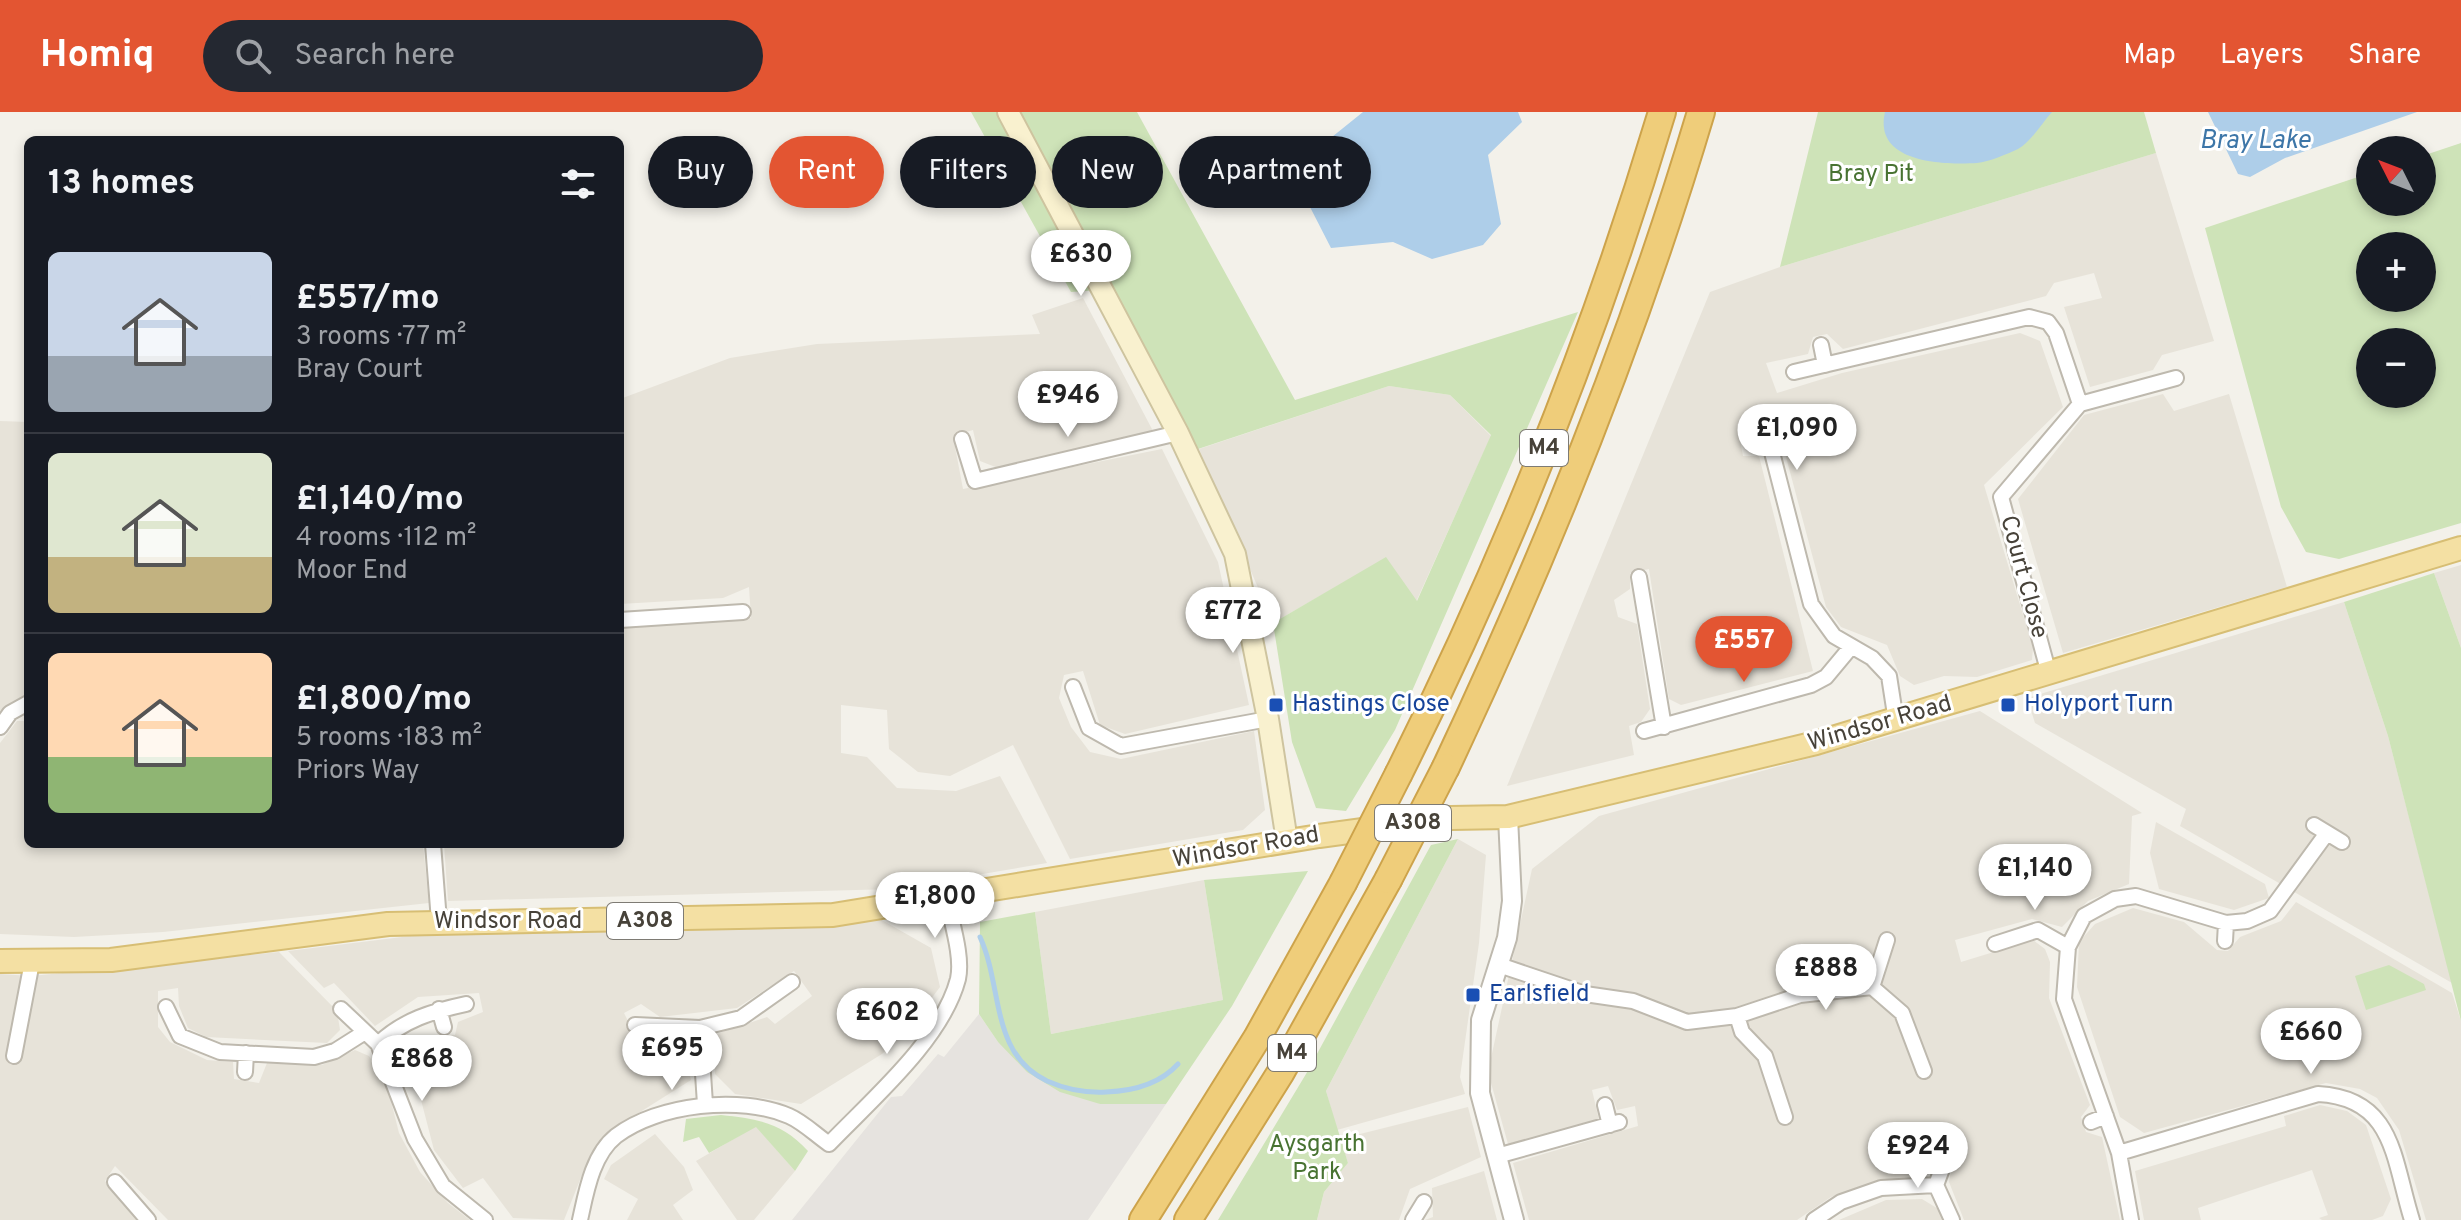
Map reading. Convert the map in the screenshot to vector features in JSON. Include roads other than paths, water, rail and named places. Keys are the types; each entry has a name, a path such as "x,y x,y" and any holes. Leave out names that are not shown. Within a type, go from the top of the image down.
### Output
{"highway":[{"name":"M4","path":"1143,1220 1257,1038 1343,883 1399,773 1496,565 1557,416 1613,265 1662,112"},
{"name":"M4","path":"1188,1220 1281,1072 1388,880 1446,767 1568,492 1662,239 1701,112"}],"main road":[{"path":"1008,112 1178,433 1235,554 1268,719 1287,841"},
{"name":"Windsor Road","path":"0,961 111,960 334,928 439,921 808,917 947,899 1287,841 1451,818 1508,817 1781,753 1896,721 2461,548"}],"street":[{"path":"1794,372 1957,337 2029,317 2048,322 2056,333 2080,404 2176,378"},
{"path":"1821,345 1825,365"},
{"name":"Court Close","path":"2049,674 2001,497 2080,404"},
{"path":"1782,426 1759,431 1791,526 1811,604 1834,636 1872,658 1889,676 1896,721"},
{"path":"962,439 975,481 1178,433"},
{"path":"1639,577 1636,601 1664,727"},
{"path":"624,620 743,612"},
{"path":"1644,731 1811,685 1826,677 1851,647"},
{"path":"1073,687 1089,728 1121,746 1268,719"},
{"path":"0,727 10,713 24,705"},
{"path":"1508,817 1512,901 1499,965 1481,1020 1480,1093 1514,1220"},
{"path":"2131,1220 2119,1153 2064,999 2068,947 2084,916 2115,899 2136,896 2226,923 2247,921 2270,911 2287,893 2320,829 2342,842"},
{"path":"433,848 439,921"},
{"path":"580,1220 589,1178 614,1137 660,1114 705,1104 749,1107 789,1116 829,1144 899,1072 938,1022 958,977 947,899"},
{"path":"2225,941 2226,923"},
{"path":"1995,944 2038,930 2068,947"},
{"path":"1872,987 1887,940"},
{"path":"14,1056 32,962"},
{"path":"1499,965 1585,994 1633,1001 1687,1022 1737,1016 1800,995 1872,987 1902,1013 1924,1071"},
{"path":"635,1025 700,1028 741,1018 792,982"},
{"path":"378,1044 397,1026 439,1009 466,1004"},
{"path":"166,1007 180,1036 220,1052 314,1057 335,1051 365,1032"},
{"path":"341,1009 378,1044 422,1151 443,1186 485,1220"},
{"path":"439,1009 444,1027"},
{"path":"1737,1016 1742,1032 1765,1056 1785,1117"},
{"path":"700,1028 705,1104"},
{"path":"245,1072 246,1053"},
{"path":"2119,1153 2318,1094 2343,1095 2372,1110 2388,1138 2408,1219"},
{"path":"1497,1156 1614,1124 1605,1105"},
{"path":"2091,1122 2106,1116"},
{"path":"1946,1158 1936,1185 1952,1220"},
{"path":"115,1182 148,1220"},
{"path":"1814,1220 1841,1202 1881,1188 1936,1185"},
{"path":"1413,1220 1424,1202"}],"water":[{"path":"1363,112 1518,112 1522,122 1488,155 1501,224 1483,245 1432,259 1393,242 1331,248 1310,208 1371,208 1371,136 1333,136"},
{"path":"1885,112 2052,112 2018,149 1977,163 1947,163 1900,151 1890,142 1884,129"},
{"name":"Bray Lake","path":"2208,112 2417,112 2285,158 2250,177 2238,174"}],"waterway":[{"path":"980,937 1007,1037 1029,1069 1047,1081 1084,1091 1116,1091 1154,1081 1178,1064"}],"place":[{"name":"Hastings Close","path":"1276,705"},
{"name":"Holyport Turn","path":"2008,705"},
{"name":"Earlsfield","path":"1473,995"}],"park label":[{"name":"Bray Pit","path":"1871,175"},
{"name":"Aysgarth Park","path":"1317,1159"}]}
